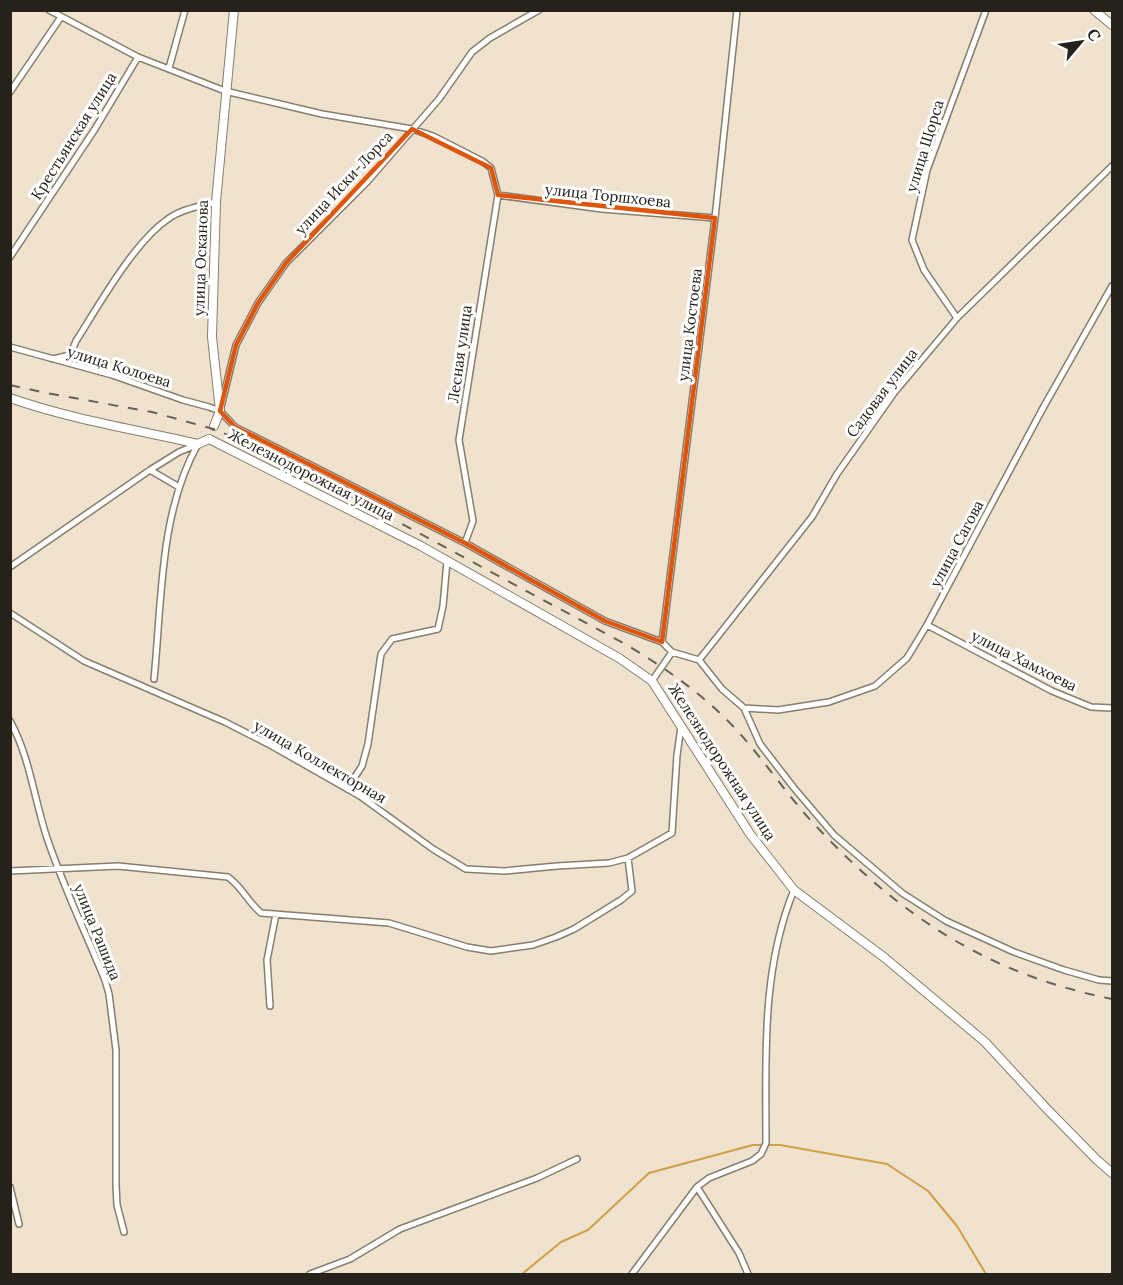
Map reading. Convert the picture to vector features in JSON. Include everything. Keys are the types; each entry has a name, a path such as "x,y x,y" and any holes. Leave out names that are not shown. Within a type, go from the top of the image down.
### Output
{"street":[{"path":"49,10 138,57 225,91 322,114 412,129"},
{"path":"169,68 185,10"},
{"name":"улица Осканова","path":"209,440 220,411 212,337 216,202 234,10"},
{"name":"улица Иски-Лорса","path":"220,411 236,345 258,303 286,263 367,182 439,99 472,52 490,38 526,20 538,10"},
{"name":"улица Костоева","path":"662,642 715,218 737,10"},
{"name":"улица Щорса","path":"957,318 924,270 912,240 927,170 986,10"},
{"path":"1094,10 1113,25"},
{"path":"10,92 61,16"},
{"name":"Крестьянская улица","path":"10,257 95,129 138,57"},
{"name":"Лесная улица","path":"412,129 458,149 491,168 498,195 459,440 472,521 465,543"},
{"name":"Садовая улица","path":"699,660 812,517 837,474 894,393 957,318 1113,166"},
{"name":"улица Торшхоева","path":"498,195 602,209 715,218"},
{"path":"51,359 70,355 76,341 133,254 153,231 170,217 216,202"},
{"name":"улица Сагова","path":"744,708 778,710 829,702 875,686 907,658 927,626 1043,408 1113,286"},
{"name":"улица Колоева","path":"10,347 112,375 220,411"},
{"path":"10,399 50,412 118,429 198,444"},
{"path":"220,411 235,426 465,543 605,621 662,642 672,652 699,660 722,689 744,708 760,744 827,827 902,893 946,921 1014,952 1064,970 1099,980 1113,981"},
{"path":"177,439 181,446 179,452"},
{"path":"10,567 150,470 179,452 209,440"},
{"name":"Железнодорожная улица","path":"209,440 411,540 619,658 652,681 750,834 794,890 885,958 985,1041 1053,1116 1113,1173"},
{"path":"154,679 168,535 186,465 198,444"},
{"path":"150,470 179,487"},
{"path":"347,789 362,766 368,744 381,654 392,639 438,629 443,606 447,561"},
{"name":"улица Коллекторная","path":"10,613 84,661 225,722 272,746 347,789 433,849 466,869 504,871 609,864 628,858 672,833 681,727"},
{"name":"улица Хамхоева","path":"927,626 1052,691 1091,707 1113,708"},
{"path":"652,681 672,652"},
{"name":"улица Рашида","path":"10,721 21,746 58,869 109,994 116,1050 117,1205 124,1232"},
{"path":"10,871 118,866 228,877 238,884 253,906 261,913 389,923 467,947 491,951 509,950 556,938 621,900 632,891 628,858"},
{"path":"634,1274 697,1187 709,1178 752,1161 761,1155 766,1143 766,1049 770,980 783,917 794,890"},
{"path":"270,1006 267,960 276,914"},
{"path":"310,1275 350,1259 400,1229 537,1178 577,1159"},
{"path":"10,1187 19,1224"},
{"path":"697,1187 739,1253 748,1275"}],"highlighted area":[{"path":"412,129 491,168 498,195 715,218 662,642 605,621 465,543 235,427 220,411 236,345 258,303 286,263"}],"waterway":[{"path":"522,1274 561,1242 588,1230 649,1173 753,1145 780,1145 887,1164 928,1191 957,1226 986,1274"}],"railway":[{"path":"10,385 152,412 217,430 311,475 625,644 679,679 716,709 750,746 815,825 847,858 914,914 949,937 1025,974 1067,988 1112,999"}]}
